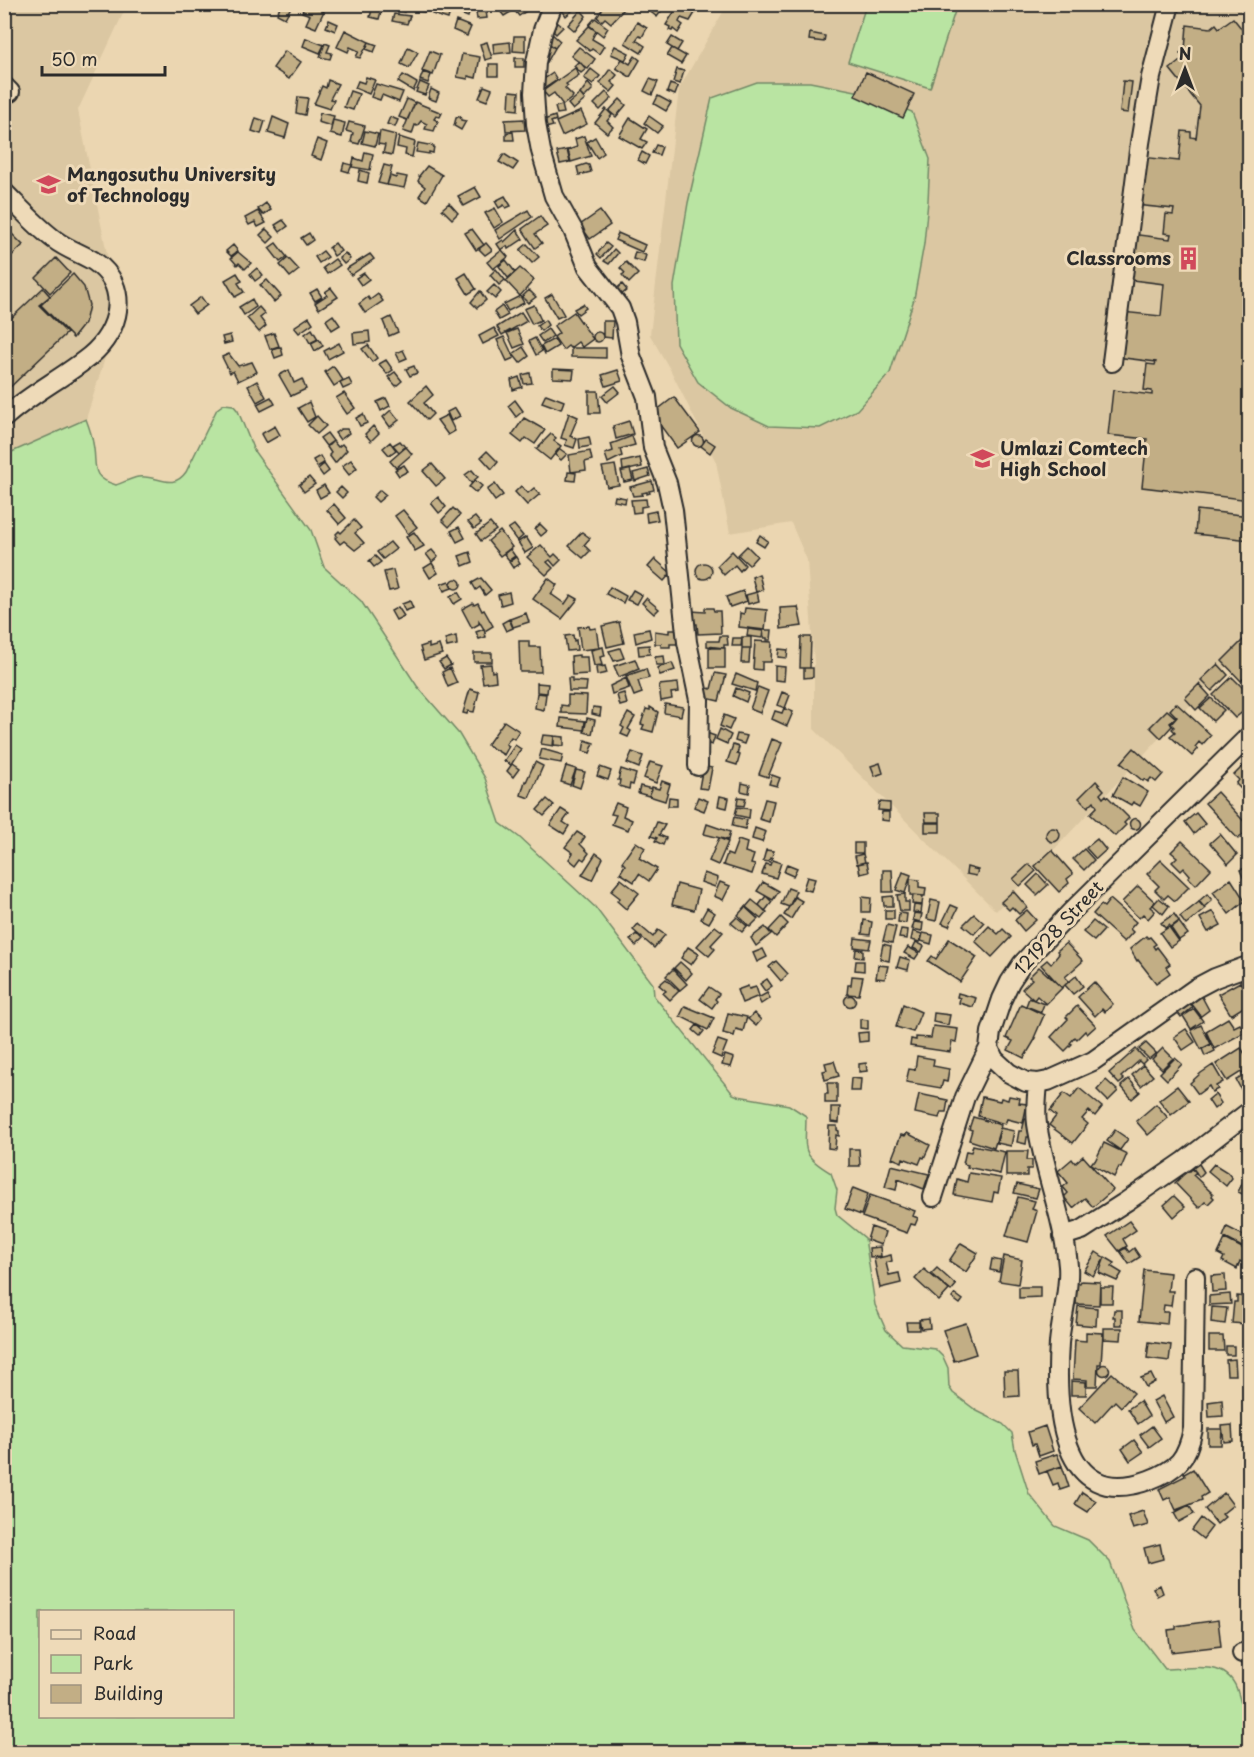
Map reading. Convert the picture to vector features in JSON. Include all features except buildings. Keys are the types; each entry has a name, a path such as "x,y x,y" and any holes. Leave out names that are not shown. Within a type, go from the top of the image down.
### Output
{"street":[{"path":"553,4 543,30 536,62 534,93 541,151 554,195 573,230 588,267 620,308 631,356 647,397 653,448 674,510 687,642 699,700 698,766"},
{"path":"1112,362 1140,143 1151,78 1170,4"},
{"path":"4,192 35,224 57,242 96,263 108,273 116,289 118,303 115,322 108,338 91,355 4,418"},
{"name":"121928 Street","path":"933,1197 965,1097 988,1048 1002,999 1022,964 1071,912 1250,735"},
{"path":"988,1048 994,1059 1010,1073 1026,1082 1038,1083 1064,1075 1093,1060 1196,988 1250,965"},
{"path":"1038,1083 1037,1124 1063,1236 1068,1269 1059,1343 1060,1413 1065,1435 1076,1462 1086,1475 1097,1483 1115,1487 1137,1484 1157,1477 1178,1465 1189,1449 1193,1429 1196,1277"},
{"path":"1063,1236 1082,1230 1127,1201 1250,1112"}],"shaded area":[{"name":"Mangosuthu University of Technology","path":"5,5 127,5 78,110 119,313 86,419 5,455"},
{"name":"Umlazi Comtech High School","path":"727,5 1249,5 1249,643 996,911 814,729 814,663 807,560 791,523 730,533 716,462 671,371 650,335 679,89"}],"green space":[{"path":"866,5 957,5 930,88 848,62"},
{"path":"757,82 810,82 861,92 912,112 930,159 924,244 914,299 890,373 857,410 820,428 769,426 731,408 698,382 676,343 674,286 688,203 712,98"},
{"path":"224,404 233,405 238,411 254,451 311,530 324,567 361,601 417,686 459,734 485,778 500,823 519,837 595,907 653,984 654,996 733,1094 789,1105 806,1116 805,1144 809,1156 831,1173 837,1190 835,1208 837,1215 865,1238 875,1305 886,1330 902,1345 935,1349 943,1357 948,1368 949,1387 953,1393 977,1411 1003,1424 1012,1433 1029,1494 1055,1526 1088,1540 1110,1562 1135,1630 1165,1669 1198,1667 1227,1674 1249,1718 1249,1752 5,1752 5,455 86,419 93,440 96,469 101,478 107,482 116,485 133,478 145,477 170,482 181,478 217,409"}],"place":[{"name":"Mangosuthu University of Technology","path":"49,185"},
{"name":"Classrooms","path":"1189,259"},
{"name":"Umlazi Comtech High School","path":"982,459"}]}
